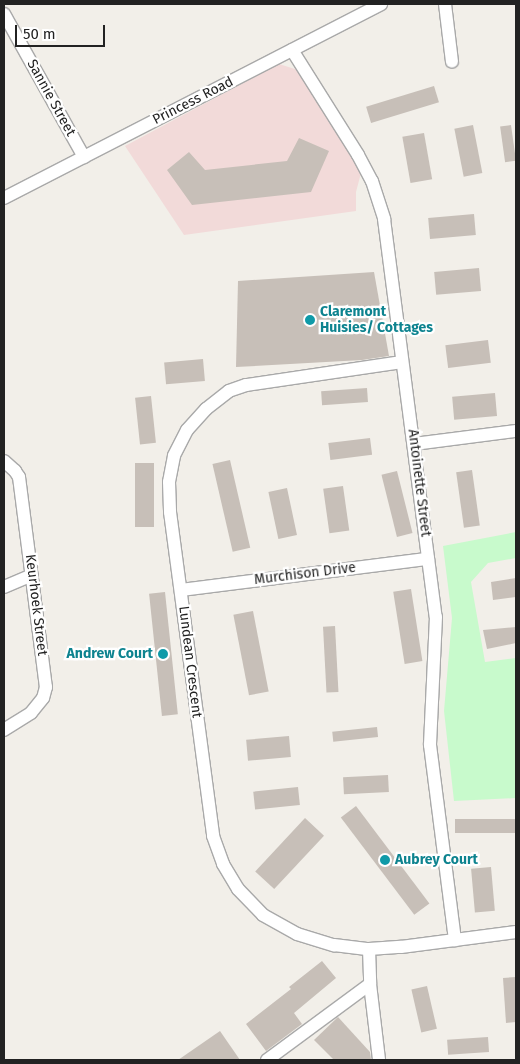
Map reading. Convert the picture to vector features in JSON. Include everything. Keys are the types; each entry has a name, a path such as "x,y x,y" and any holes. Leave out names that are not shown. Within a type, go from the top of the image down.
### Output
{"street":[{"name":"Princess Road","path":"4,198 381,4"},
{"path":"445,4 452,62"},
{"name":"Sannie Street","path":"4,14 84,157"},
{"name":"Antoinette Street","path":"292,50 358,154 380,202 387,237 414,444 436,639 430,745 455,940"},
{"name":"Lundean Crescent","path":"402,362 246,385 229,391 206,409 188,430 174,456 169,482 170,512 213,836 223,864 238,889 263,915 297,934 334,945 369,949 402,947 516,932"},
{"path":"414,444 516,431"},
{"name":"Keurhoek Street","path":"4,730 31,713 45,693 19,477 6,462"},
{"name":"Murchison Drive","path":"181,590 428,559"},
{"path":"4,587 32,575"},
{"path":"369,949 370,984 379,1060"},
{"path":"267,1060 370,984"}],"shaded area":[{"path":"279,64 298,70 361,173 356,192 356,211 184,235 125,146"}],"green space":[{"path":"516,532 516,558 488,563 471,582 485,662 516,658 516,798 454,801 444,711 452,618 443,546"}],"building":[{"path":"434,86 439,102 371,123 366,107"},
{"path":"473,125 482,173 464,177 454,129"},
{"path":"511,125 516,161 505,162 500,127"},
{"path":"424,133 432,179 410,183 402,137"},
{"path":"299,138 329,151 311,192 192,205 167,170 189,152 205,170 287,161"},
{"path":"474,214 476,235 430,239 428,218"},
{"path":"479,268 481,291 436,295 434,272"},
{"name":"Claremont Huisies/ Cottages","path":"374,272 389,356 362,360 236,367 238,281"},
{"path":"488,340 491,363 448,368 445,345"},
{"path":"203,359 205,381 166,384 164,362"},
{"path":"367,388 368,402 322,405 321,391"},
{"path":"495,393 497,416 454,420 452,397"},
{"path":"151,396 156,443 140,444 135,398"},
{"path":"370,438 372,455 330,460 328,443"},
{"path":"230,460 250,548 233,552 212,464"},
{"path":"135,463 154,463 154,527 135,527"},
{"path":"472,470 480,525 464,528 456,472"},
{"path":"397,471 412,533 397,537 381,475"},
{"path":"343,486 349,531 329,533 323,489"},
{"path":"287,488 297,535 278,539 268,492"},
{"path":"516,578 516,597 493,600 491,582"},
{"path":"411,589 422,661 405,664 393,592"},
{"name":"Andrew Court","path":"165,592 178,714 162,716 149,594"},
{"path":"253,611 269,691 249,695 233,615"},
{"path":"335,626 338,692 326,693 323,627"},
{"path":"516,627 516,643 487,649 483,630"},
{"path":"377,727 378,737 333,742 332,732"},
{"path":"289,736 291,757 248,761 246,740"},
{"path":"388,775 389,792 344,794 343,777"},
{"path":"298,787 300,805 255,810 253,792"},
{"name":"Aubrey Court","path":"356,806 429,903 414,915 341,817"},
{"path":"305,818 324,836 274,889 255,871"},
{"path":"455,819 516,819 516,833 455,833"},
{"path":"491,867 495,911 475,913 471,869"},
{"path":"322,961 336,978 294,1013 302,1024 266,1051 246,1024 291,989 289,987"},
{"path":"516,977 516,1022 506,1023 503,978"},
{"path":"427,986 437,1029 421,1032 411,990"},
{"path":"338,1017 370,1052 371,1060 334,1060 314,1040"},
{"path":"220,1031 240,1060 178,1060"},
{"path":"488,1037 489,1052 448,1055 447,1040"}],"place":[{"name":"Claremont Huisies/ Cottages","path":"310,320"},
{"name":"Andrew Court","path":"163,654"},
{"name":"Aubrey Court","path":"385,860"}]}
